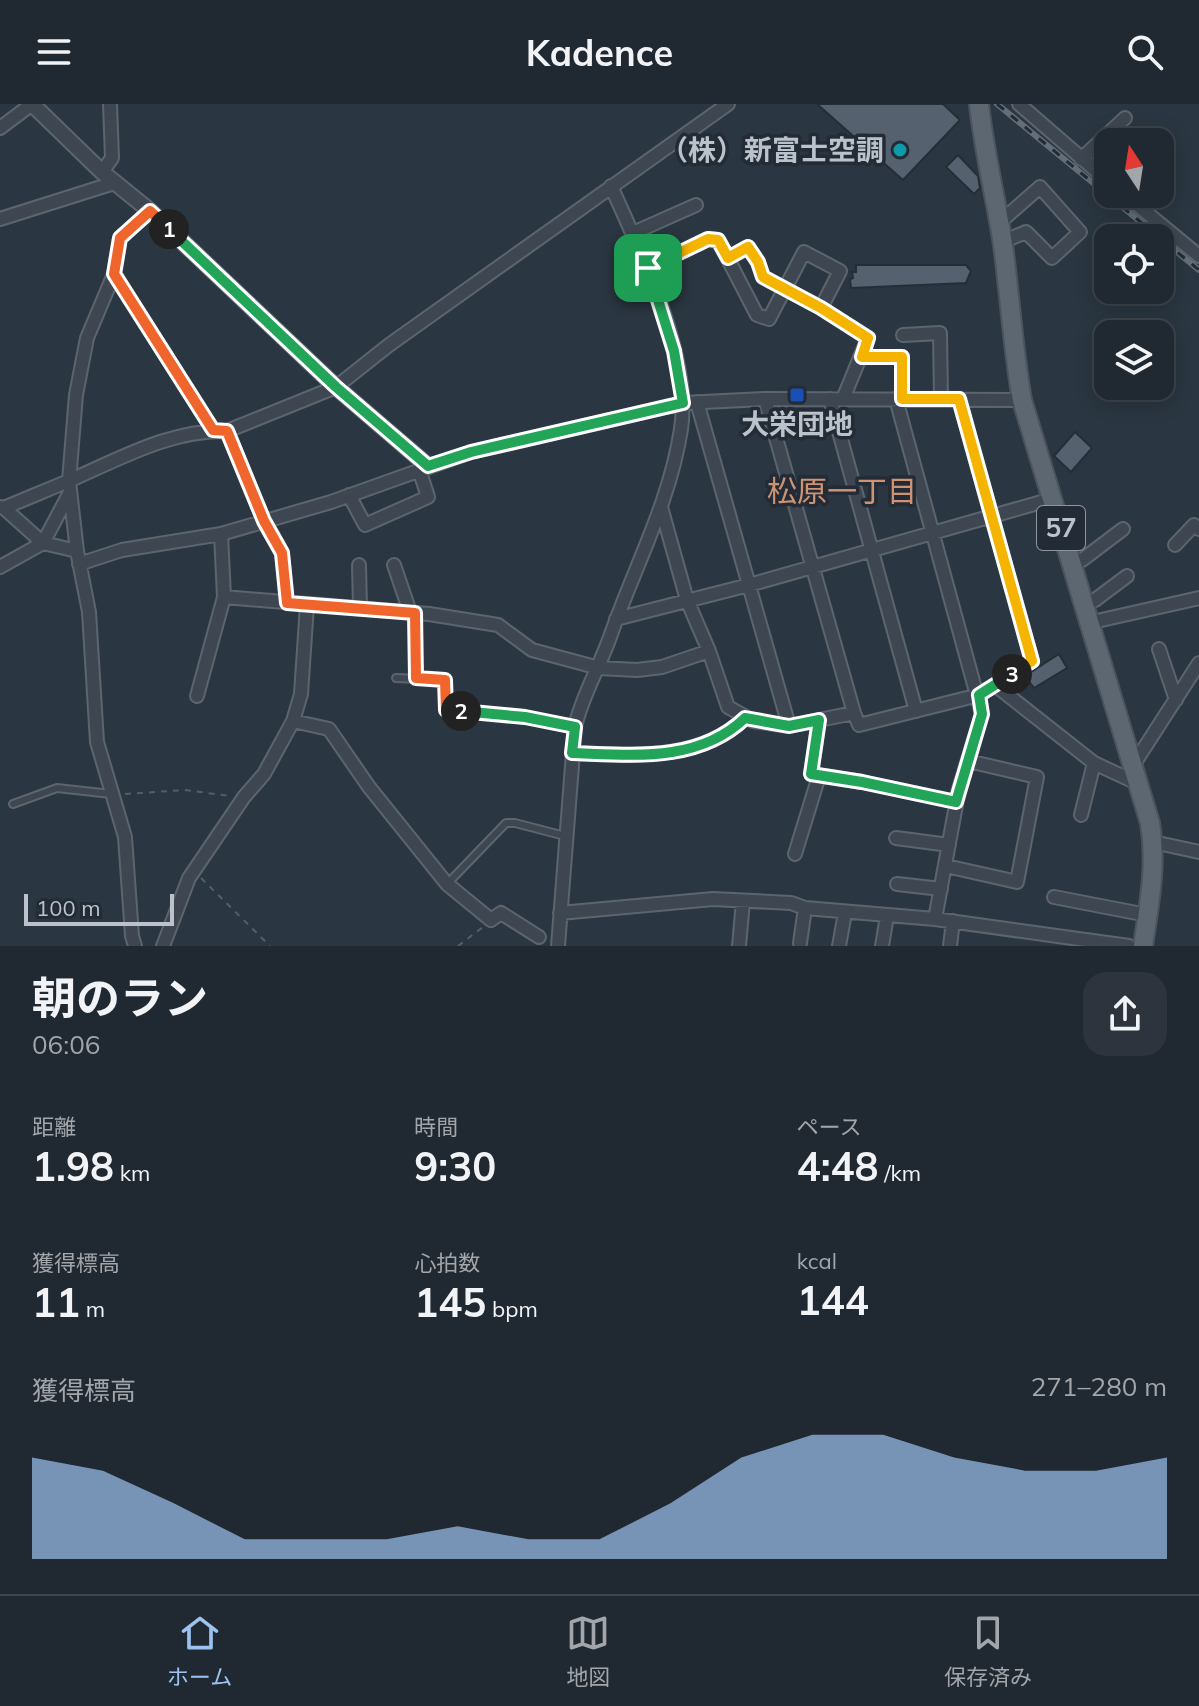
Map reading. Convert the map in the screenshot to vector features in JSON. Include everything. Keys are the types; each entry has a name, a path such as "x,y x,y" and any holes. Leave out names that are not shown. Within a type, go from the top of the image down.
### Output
{"main road":[{"name":"57","path":"979,104 1022,400 1153,842 1153,877 1143,946"}],"street":[{"path":"0,128 32,104 423,468 428,497 365,525 349,495"},
{"path":"102,172 112,158 110,104"},
{"path":"2,507 70,487 149,445 220,431 336,387 389,345 728,104"},
{"path":"1019,104 1094,170"},
{"path":"1081,159 1125,118"},
{"path":"0,219 114,183"},
{"path":"293,721 329,729 369,787 447,884 491,920 501,913 535,941 558,943 575,727 580,706 599,668 661,507 681,429 683,403 674,351 648,268 611,186"},
{"path":"1040,187 1080,232 1052,258 1026,232 1000,233 1040,187"},
{"path":"633,233 696,205"},
{"path":"1141,208 1199,256"},
{"path":"135,946 125,837 97,742 89,612 78,558 70,487 76,395 87,338 114,274 120,238 150,211"},
{"path":"648,268 708,239 718,240 757,315 769,319 804,252 840,271 821,308"},
{"path":"728,258 748,247 763,277 868,338 862,357 837,399 871,550 916,711"},
{"path":"114,274 220,431 282,553 287,603"},
{"path":"903,335 940,333 941,399"},
{"path":"862,357 902,357 899,399 982,714 956,802 935,919"},
{"path":"2,507 43,543 78,558 221,534 349,495 423,468 558,431 683,403 765,399 1022,400"},
{"path":"765,399 859,725 979,695 1032,661 959,399"},
{"path":"697,402 789,726"},
{"path":"0,567 43,543 70,487"},
{"path":"616,619 749,585 1052,499"},
{"path":"661,507 687,600 728,707 745,718 789,726 854,713"},
{"path":"1175,545 1194,525 1199,529"},
{"path":"1071,563 1082,560 1123,529"},
{"path":"197,696 224,597 221,534"},
{"path":"359,565 360,608"},
{"path":"394,565 413,613"},
{"path":"1083,604 1095,600 1127,576"},
{"path":"224,597 413,613 498,625 532,650 599,668 637,670 662,667 709,651"},
{"path":"1088,623 1199,598"},
{"path":"163,946 194,871 244,797 264,774 293,721 301,694 307,605"},
{"path":"1159,649 1176,700"},
{"path":"995,685 1094,763 1134,775 1198,666"},
{"path":"572,753 651,755 681,752 731,732 745,718"},
{"path":"819,720 811,774 956,802"},
{"path":"946,866 1017,882 1037,777 968,761"},
{"path":"1081,815 1094,763"},
{"path":"795,854 819,776"},
{"path":"896,838 949,845"},
{"path":"1153,842 1199,852"},
{"path":"897,884 941,889"},
{"path":"1054,897 1147,915"},
{"path":"560,913 713,899 791,903 805,908 953,921 1129,946"},
{"path":"739,946 743,901"},
{"path":"800,943 805,908"},
{"path":"839,946 845,913"},
{"path":"882,946 887,916"},
{"path":"950,946 953,921"}],"lane":[{"path":"413,613 416,678"},
{"path":"396,678 445,680 446,710 525,717 575,727"},
{"path":"13,804 57,788 111,794"},
{"path":"447,884 506,823 565,836"}],"path":[{"path":"111,794 185,790 244,797"},
{"path":"194,871 270,946"},
{"path":"458,946 491,920"}],"building":[{"name":"（株）新富士空調","path":"817,104 943,104 960,120 903,180"},
{"name":"（株）新富士空調","path":"958,155 978,176 980,188 974,194 946,167"},
{"path":"856,265 966,265 971,271 966,283 851,288 850,279 853,278 852,272 856,272"},
{"path":"1075,432 1092,448 1071,472 1054,456"},
{"path":"1059,654 1067,668 1034,688 1025,676"}],"railway":[{"path":"997,104 1199,270"}],"place":[{"name":"（株）新富士空調","path":"900,150"},
{"name":"大栄団地","path":"797,395"}],"district":[{"name":"松原一丁目","path":"842,492"}],"route":[{"path":"150,211 336,387 428,466 471,452 683,403 674,351 648,268 708,239 718,240 728,258 748,247 763,277 868,338 862,357 902,357 902,399 959,399 1032,661 979,695 982,714 956,802 811,774 819,720 789,726 745,718 731,732 681,752 651,755 572,753 575,727 525,717 446,710 445,680 416,678 415,613 287,603 282,553 264,521 227,431 213,430 114,274 120,238 150,211"}]}
